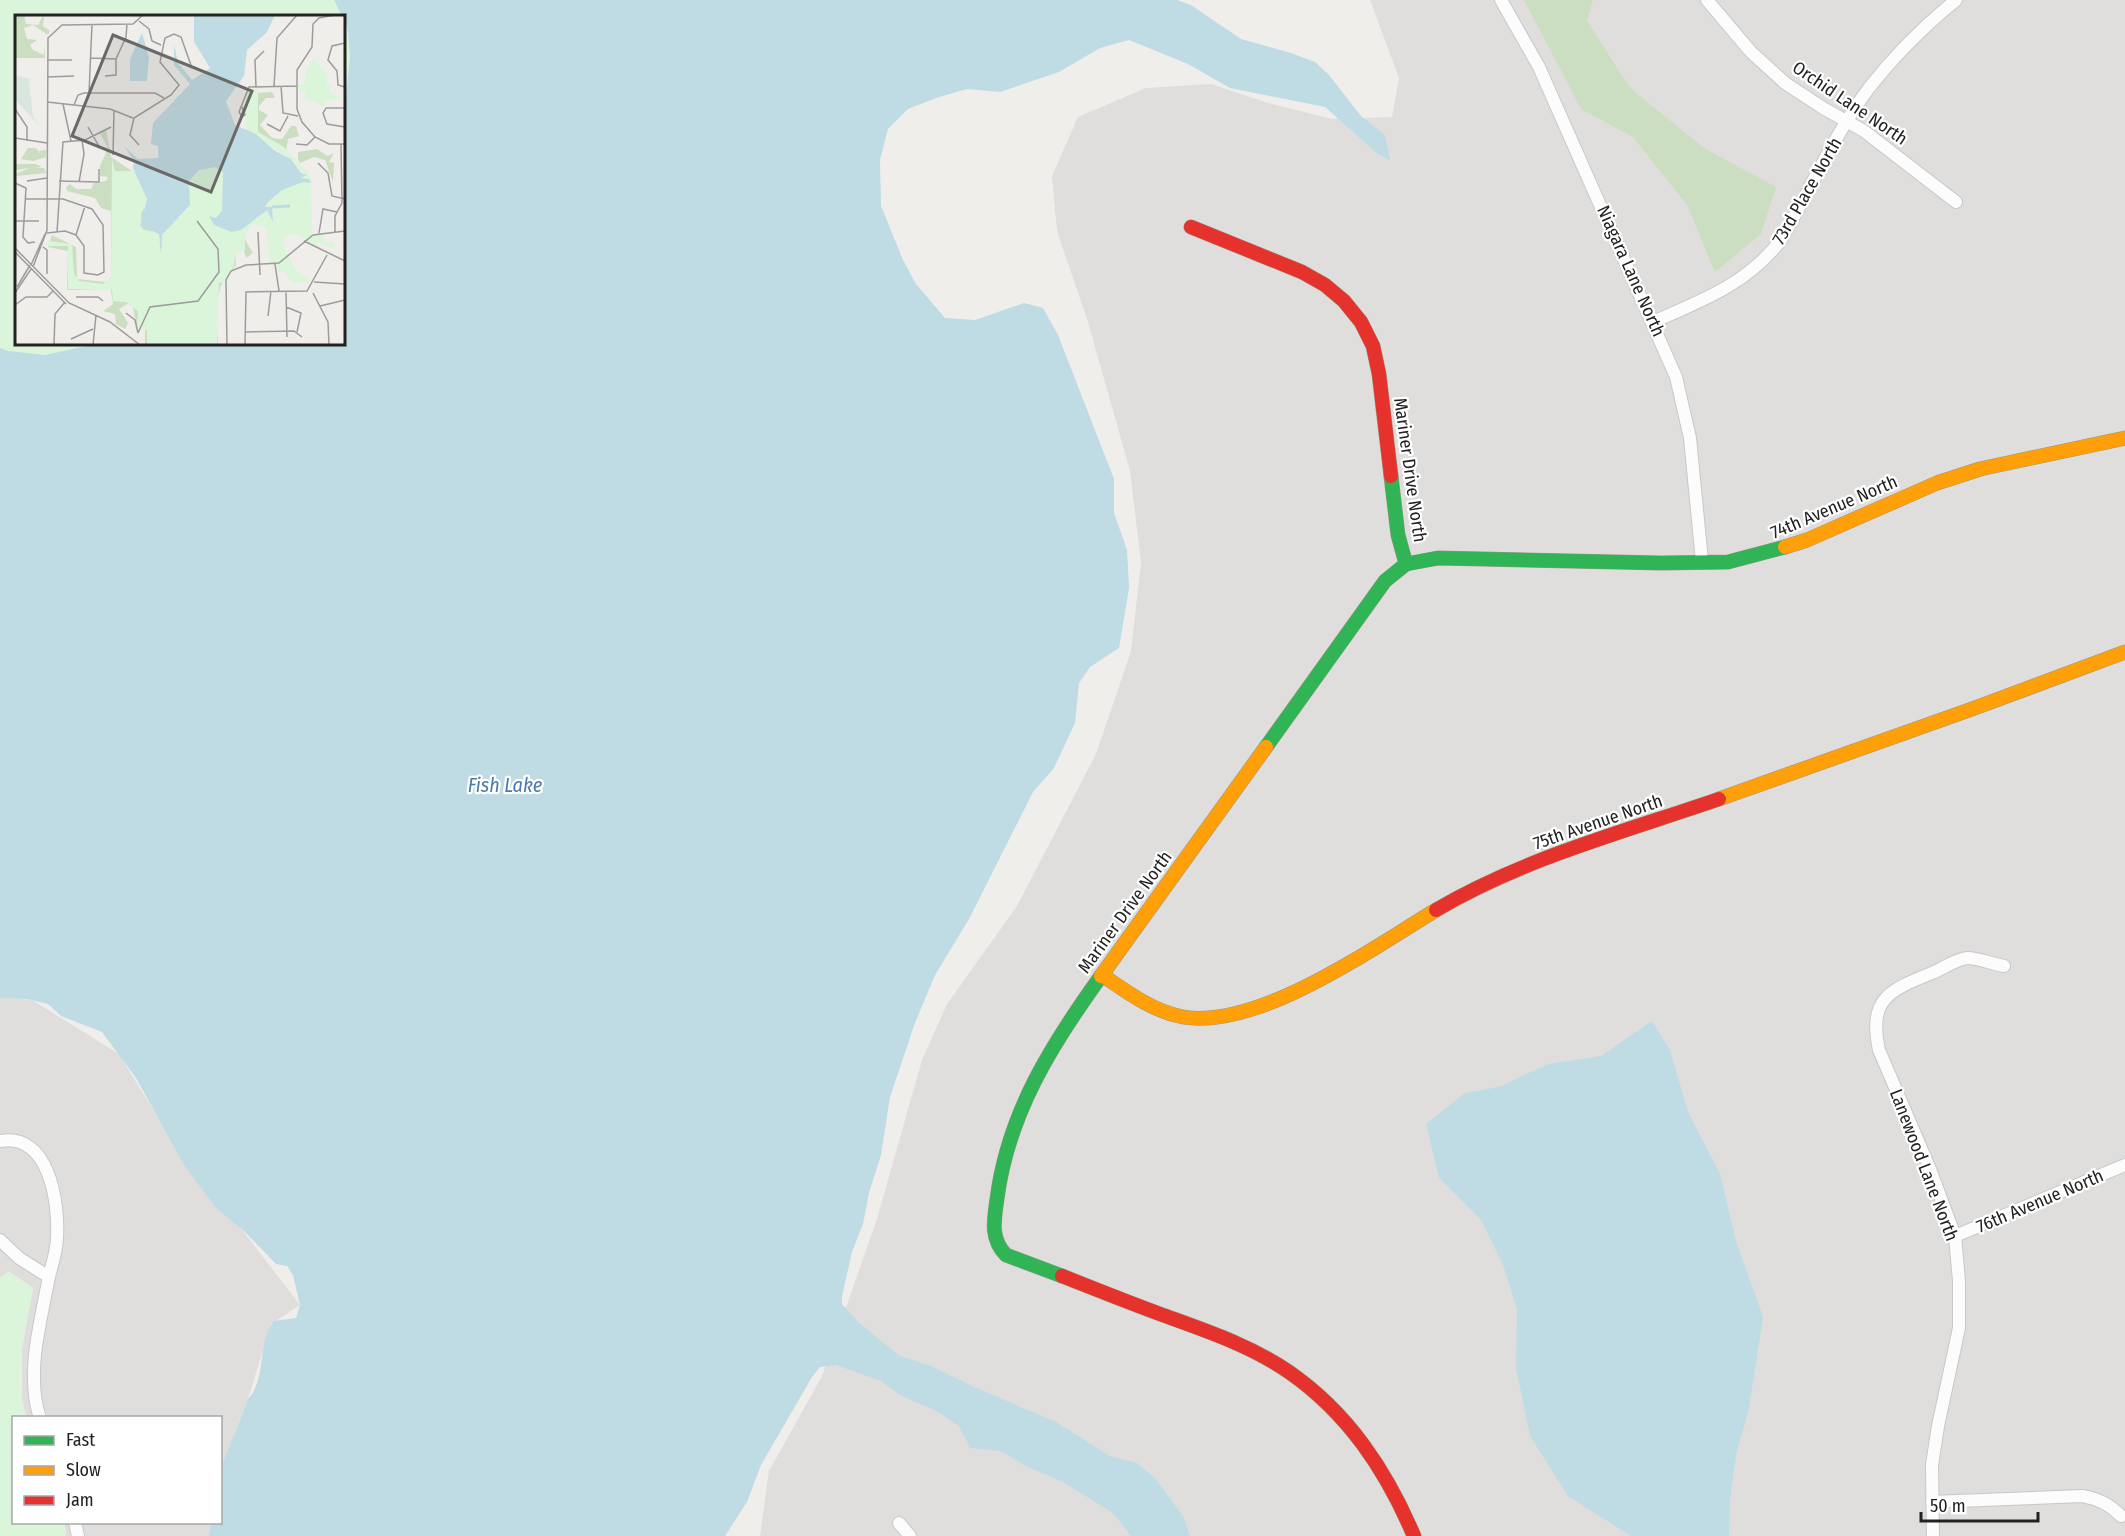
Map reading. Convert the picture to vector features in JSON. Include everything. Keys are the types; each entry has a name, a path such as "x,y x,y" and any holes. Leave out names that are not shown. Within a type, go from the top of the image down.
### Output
{"street":[{"name":"Niagara Lane North","path":"1501,0 1539,67 1677,377 1690,438 1702,561"},
{"name":"Orchid Lane North","path":"1707,0 1751,52 1785,83 1822,108 1864,131 1956,202"},
{"name":"73rd Place North","path":"1653,322 1719,293 1745,276 1769,255 1791,224 1848,121 1869,89 1936,15 1956,0"},
{"name":"Mariner Drive North","path":"1191,227 1302,272 1325,285 1344,301 1361,322 1373,346 1379,374 1398,536 1406,564 1378,590 1065,1026 1043,1061 1022,1103 1004,1151 993,1235 995,1242 1006,1255 1221,1336 1262,1356 1300,1380 1332,1407 1360,1439 1386,1475 1407,1516 1414,1536"},
{"name":"74th Avenue North","path":"1406,564 1438,558 1661,563 1728,562 1768,554 1807,540 1937,483 1980,469 2125,438"},
{"name":"75th Avenue North","path":"1102,975 1146,1005 1189,1018 1216,1017 1257,1008 1293,994 1326,977 1446,904 1527,866 2007,697 2125,652"},
{"name":"Lanewood Lane North","path":"1933,1536 1932,1465 1959,1328 1959,1281 1955,1236 1930,1169 1879,1050 1875,1031 1877,1014 1885,998 1899,987 1966,958 2004,966"},
{"path":"0,1141 18,1142 33,1148 49,1175 54,1196 56,1251 35,1353 35,1395 40,1416"},
{"name":"76th Avenue North","path":"1955,1236 2125,1165"},
{"path":"0,1240 19,1258 49,1277"},
{"path":"1932,1502 2082,1496 2097,1498 2110,1505 2121,1516"},
{"path":"899,1523 910,1536"}],"shaded area":[{"path":"1370,0 2125,0 2125,1536 760,1536 769,1471 822,1376 877,1219 922,1060 947,1004 1017,906 1096,754 1131,651 1141,562 1130,471 1088,322 1057,231 1052,176 1078,117 1146,88 1211,84 1268,103 1332,119 1392,117 1399,78"},
{"path":"0,997 32,1000 119,1054 164,1128 300,1305 271,1324 248,1399 235,1431 222,1480 222,1416 27,1416 22,1404 22,1349 33,1288 9,1272 0,1278"},
{"path":"64,1524 212,1524 210,1536 65,1536"}],"green space":[{"path":"0,0 334,0 342,15 15,15 15,345 92,345 36,355 0,348"},
{"path":"1524,0 1593,0 1587,21 1630,88 1704,148 1776,187 1761,234 1715,272 1687,205 1633,137 1581,109"},
{"path":"345,25 350,55 345,106"},
{"path":"9,1271 33,1288 20,1370 27,1416 12,1416 12,1524 64,1524 65,1536 0,1536 0,1278"}],"water":[{"name":"Fish Lake","path":"334,0 1177,0 1191,5 1241,39 1315,62 1329,75 1361,116 1385,135 1390,160 1378,154 1325,107 1230,88 1188,64 1129,40 1100,48 1059,72 1000,92 967,89 908,109 888,129 880,160 881,206 903,260 916,284 945,318 975,320 1024,303 1043,308 1058,335 1114,479 1114,513 1127,550 1129,588 1119,648 1090,667 1079,683 1075,723 1054,768 1033,792 969,919 935,975 915,1023 890,1097 881,1155 869,1193 863,1224 852,1252 842,1304 858,1322 900,1356 931,1366 1056,1422 1110,1456 1137,1463 1155,1478 1183,1516 1190,1536 1131,1536 1113,1513 1063,1482 1026,1466 1001,1451 970,1448 959,1426 938,1412 900,1395 881,1381 836,1365 820,1367 812,1377 761,1465 747,1502 725,1536 209,1536 211,1524 222,1524 222,1465 248,1399 258,1381 265,1339 274,1321 296,1318 300,1305 293,1275 287,1266 276,1264 243,1230 216,1208 184,1165 136,1078 102,1032 61,1016 48,1004 27,999 0,998 0,348 45,355 91,345 345,345 345,104 350,58 345,15 342,15"},
{"path":"1652,1021 1670,1050 1688,1112 1720,1174 1736,1241 1763,1317 1749,1408 1736,1455 1730,1500 1729,1536 1631,1536 1568,1496 1530,1436 1516,1368 1517,1309 1503,1265 1481,1220 1439,1178 1426,1124 1465,1093 1499,1087 1548,1064 1601,1056"}],"traffic: fast":[{"path":"1266,747 1385,581 1406,564 1398,535 1391,476"},
{"path":"1406,564 1438,558 1661,563 1728,562 1785,547"},
{"path":"1062,1276 1006,1255 997,1242 994,1222 1003,1168 1011,1137 1022,1109 1049,1054 1101,976"}],"traffic: slow":[{"path":"1785,547 1807,540 1937,483 1980,469 2125,438"},
{"path":"1719,799 2125,652"},
{"path":"1101,976 1266,747"},
{"path":"1102,975 1140,1000 1161,1010 1183,1017 1213,1018 1245,1011 1314,983 1436,910"}],"traffic: jam":[{"path":"1191,227 1302,272 1325,285 1344,301 1361,322 1373,346 1379,374 1391,476"},
{"path":"1436,910 1504,875 1539,861 1719,799"},
{"path":"1062,1276 1226,1339 1259,1354 1289,1372 1329,1406 1363,1445 1391,1488 1414,1536"}]}
